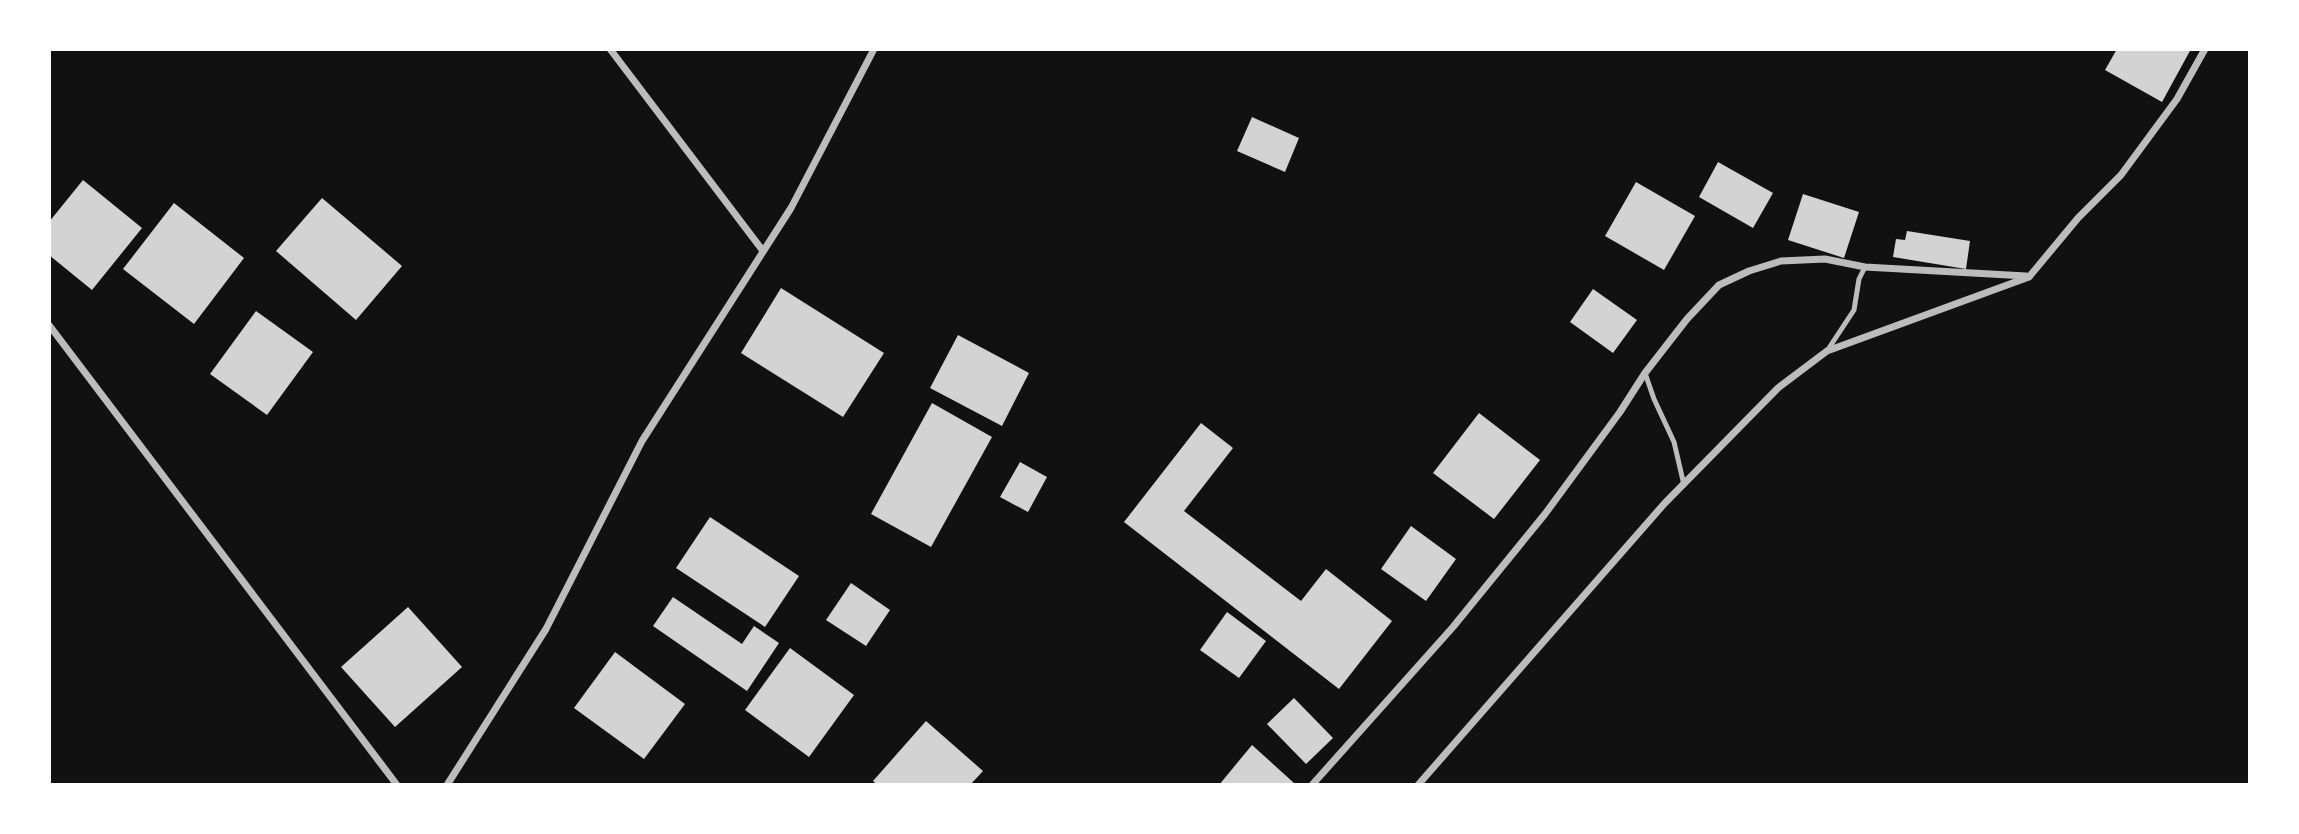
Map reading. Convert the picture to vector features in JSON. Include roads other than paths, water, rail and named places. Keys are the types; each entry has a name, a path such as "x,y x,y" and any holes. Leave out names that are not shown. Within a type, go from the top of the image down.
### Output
{"street":[{"path":"610,49 763,251"},
{"path":"447,785 546,629 642,440 791,208 874,49"},
{"path":"1418,785 1664,504 1778,388 1827,351 2029,276 2078,218 2121,175 2177,99 2205,49"},
{"path":"1312,785 1453,627 1545,514 1620,412 1645,373 1687,319 1718,285 1781,261 1825,259 1865,267 2029,276"},
{"path":"49,325 397,785"}],"lane":[{"path":"1827,351 1854,310 1859,279 1865,267"},
{"path":"1645,373 1674,442 1684,485"}]}
